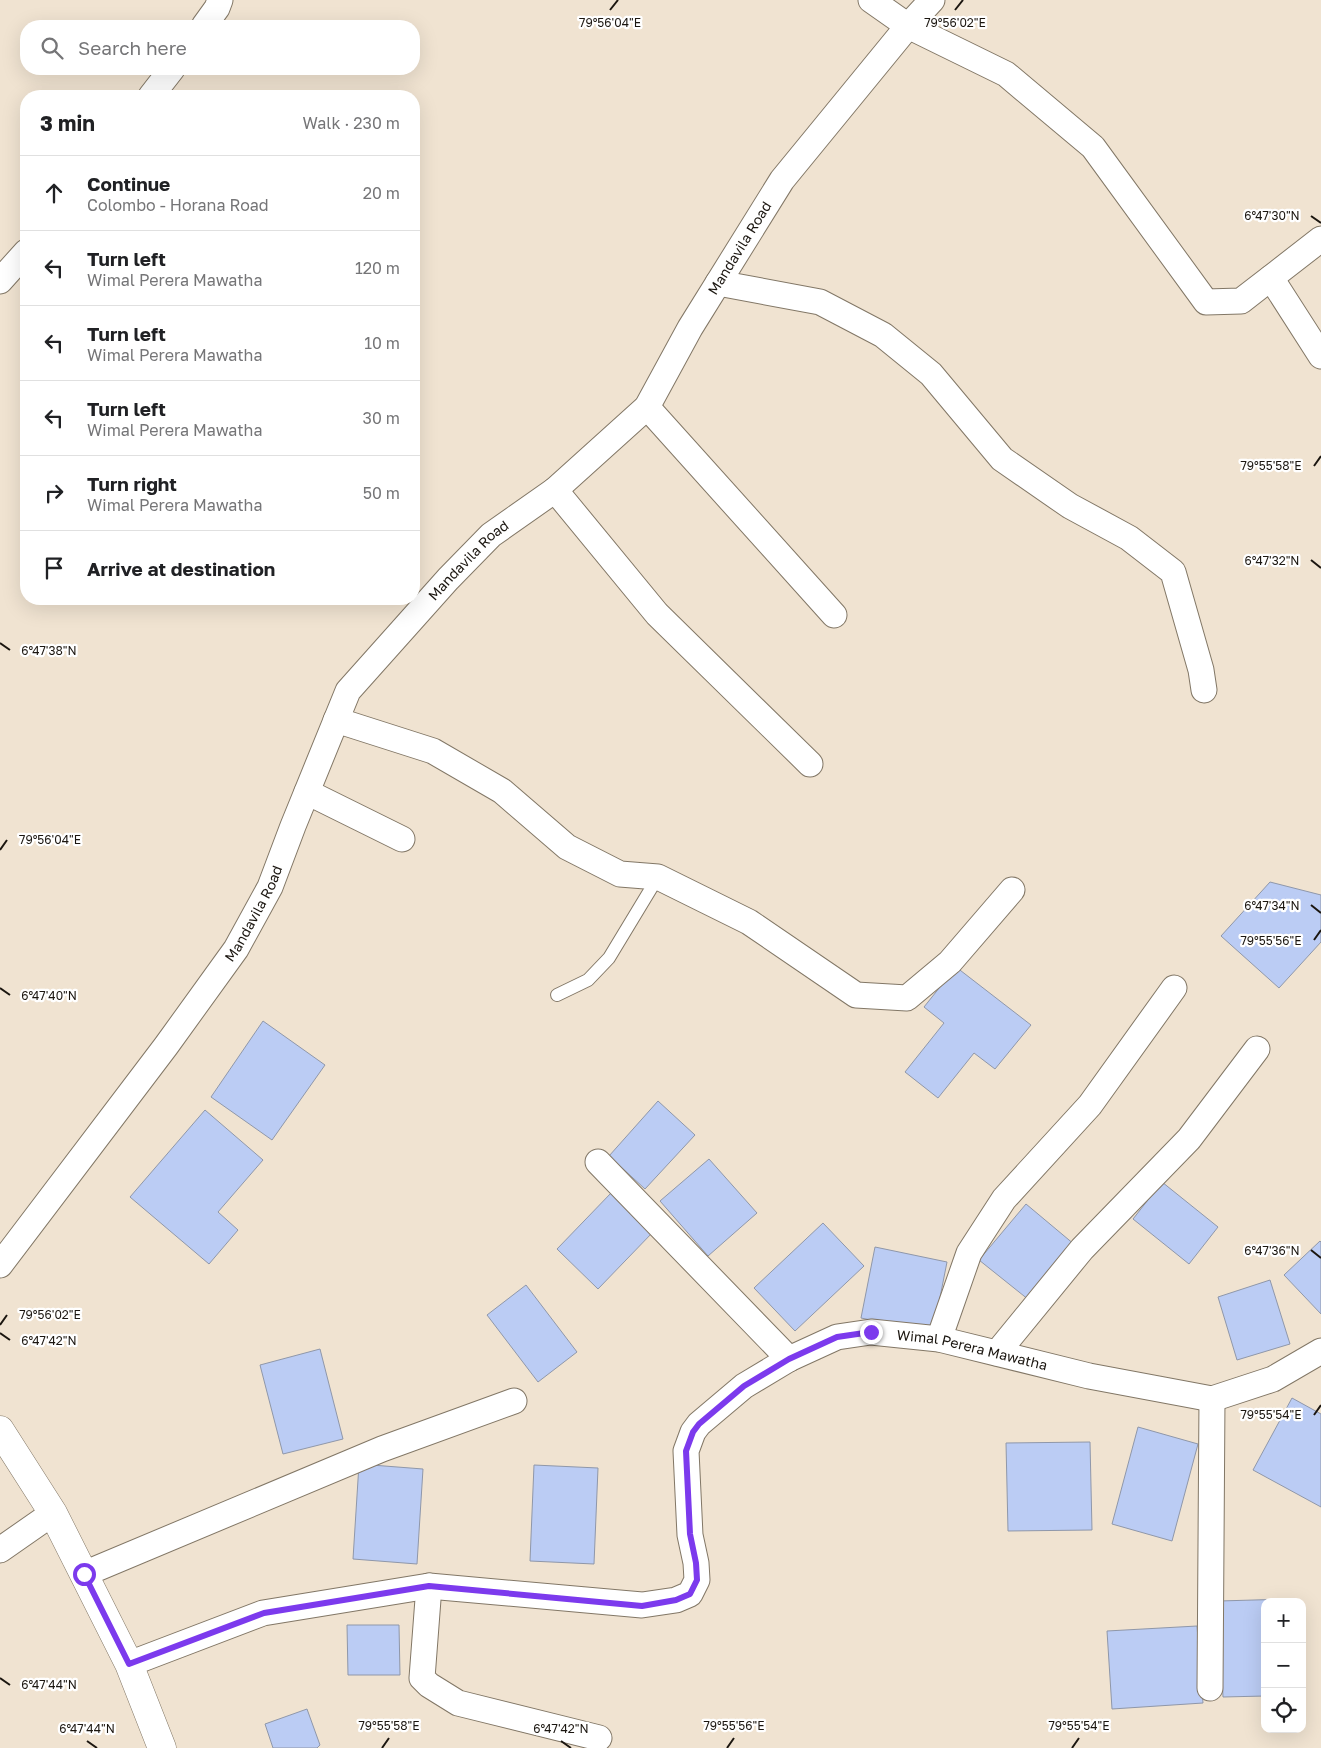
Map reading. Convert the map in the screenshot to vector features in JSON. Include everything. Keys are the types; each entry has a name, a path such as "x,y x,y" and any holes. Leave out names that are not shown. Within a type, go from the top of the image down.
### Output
{"main road":[{"path":"0,1430 53,1513 129,1664 162,1748"}],"street":[{"path":"208,20 220,0"},
{"path":"871,0 908,26 1006,74 1093,148 1206,302 1241,301 1321,239"},
{"name":"Mandavila Road","path":"0,1265 166,1046 236,949 270,887 348,691 448,579 491,535 555,490 647,407 690,328 782,180 908,26 932,0"},
{"path":"156,90 167,75"},
{"path":"0,281 20,259"},
{"path":"1271,278 1321,356"},
{"path":"718,283 820,302 883,335 931,374 1002,459 1070,506 1129,538 1173,572 1201,670 1204,690"},
{"path":"647,407 834,615"},
{"path":"555,490 657,614 810,764"},
{"path":"336,720 434,751 502,791 567,847 620,874 658,877 749,922 856,995 907,998 950,962 1012,890"},
{"path":"307,792 402,839"},
{"path":"939,1339 969,1253 1004,1199 1090,1105 1174,988"},
{"path":"998,1353 1082,1249 1189,1139 1257,1049"},
{"path":"598,1162 789,1359"},
{"name":"Wimal Perera Mawatha","path":"129,1664 264,1613 429,1586 642,1606 676,1600 690,1594 697,1580 696,1563 690,1534 686,1451 693,1432 699,1424 744,1386 789,1359 837,1337 871,1332 939,1339 1088,1376 1212,1399 1273,1379 1321,1351"},
{"path":"1210,1688 1212,1399"},
{"path":"84,1574 382,1449 514,1401"},
{"path":"0,1550 53,1513"},
{"path":"429,1586 422,1678 429,1685 458,1703 599,1738"}],"lane":[{"path":"556,995 588,980 609,958 658,877"}],"building":[{"path":"1270,882 1321,895 1321,942 1279,988 1221,936"},
{"path":"956,967 1031,1025 995,1069 974,1053 938,1098 905,1072 944,1023 924,1007"},
{"path":"263,1021 325,1065 272,1140 211,1097"},
{"path":"658,1101 695,1135 645,1189 609,1156"},
{"path":"205,1110 263,1160 218,1212 238,1230 209,1264 130,1197"},
{"path":"709,1159 757,1213 708,1256 660,1201"},
{"path":"1162,1182 1218,1227 1189,1264 1133,1219"},
{"path":"612,1192 653,1232 598,1289 557,1249"},
{"path":"1026,1204 1075,1245 1029,1300 979,1260"},
{"path":"823,1223 864,1266 795,1331 754,1288"},
{"path":"1321,1242 1321,1314 1284,1275"},
{"path":"875,1247 947,1262 933,1333 861,1318"},
{"path":"1270,1280 1290,1344 1237,1360 1218,1297"},
{"path":"526,1285 577,1352 538,1382 487,1315"},
{"path":"320,1349 343,1439 283,1454 260,1365"},
{"path":"1292,1398 1321,1414 1321,1507 1253,1470"},
{"path":"1138,1427 1198,1444 1172,1541 1112,1524"},
{"path":"1090,1442 1092,1530 1008,1531 1006,1443"},
{"path":"359,1464 423,1469 417,1564 353,1559"},
{"path":"534,1465 598,1468 594,1564 530,1561"},
{"path":"1261,1600 1261,1696 1223,1697 1219,1601"},
{"path":"347,1625 399,1625 400,1675 348,1675"},
{"path":"1197,1626 1203,1703 1112,1709 1107,1631"},
{"path":"307,1709 320,1745 317,1748 273,1748 265,1724"}],"route":[{"path":"84,1574 129,1664 264,1613 429,1586 642,1606 676,1600 690,1594 697,1580 696,1563 690,1534 686,1451 693,1432 699,1424 744,1386 789,1359 837,1337 871,1332"}]}
